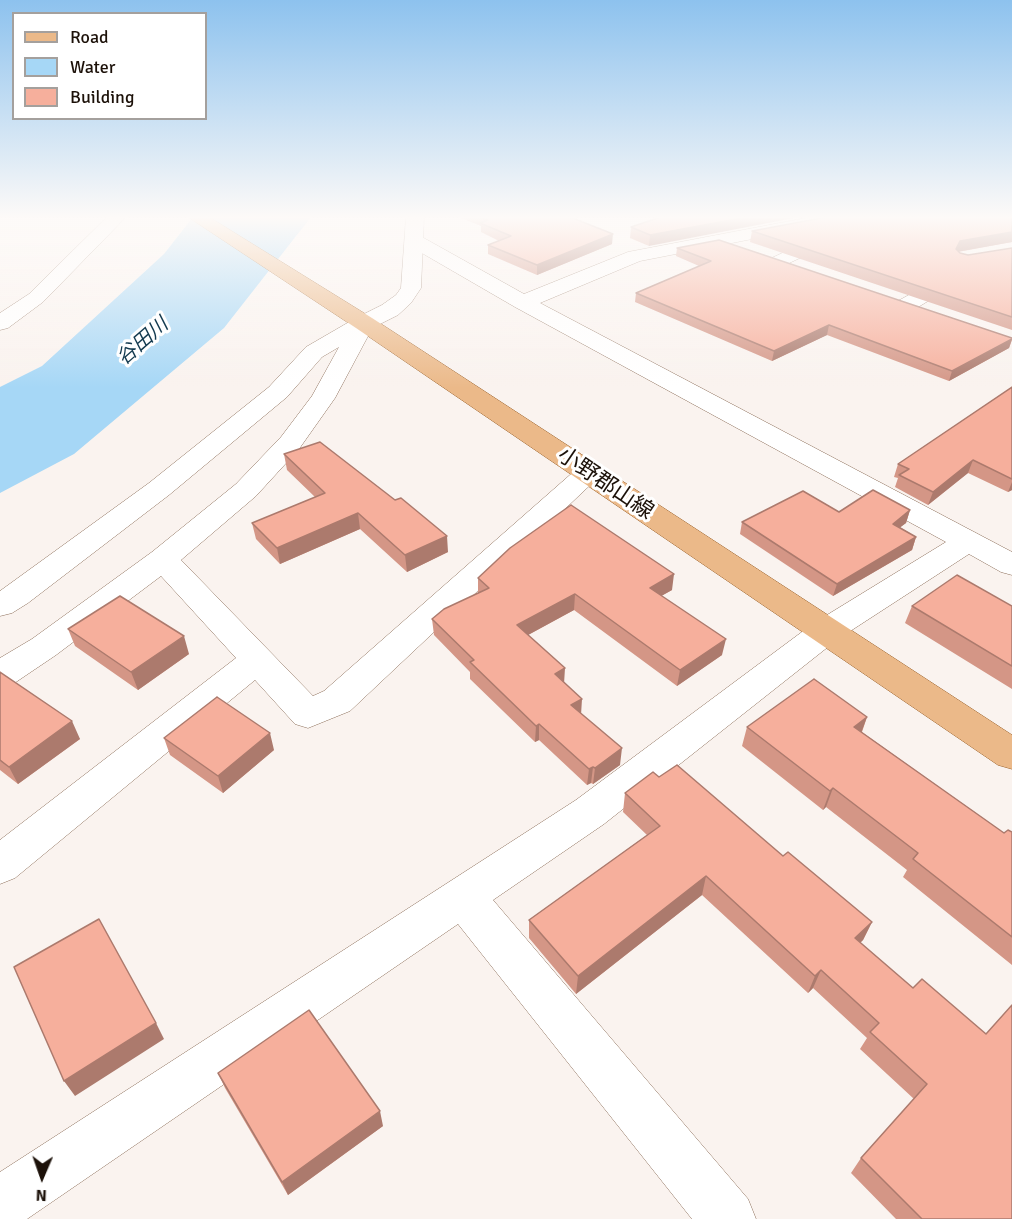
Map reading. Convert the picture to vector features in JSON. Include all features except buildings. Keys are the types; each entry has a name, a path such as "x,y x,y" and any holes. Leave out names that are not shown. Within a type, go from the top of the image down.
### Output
{"main road":[{"name":"小野郡山線","path":"287,274 1012,754"}],"street":[{"path":"0,323 36,298 60,274"},
{"path":"0,605 17,596 168,482 278,392 314,352 355,317 390,310 404,299 411,288 412,274"},
{"path":"481,274 523,302 1012,565"},
{"path":"523,302 591,274"},
{"path":"882,319 936,288"},
{"path":"886,298 929,312"},
{"path":"0,675 44,647 163,559 246,490 290,443 323,398 355,317"},
{"path":"163,559 308,714 337,701 590,474"},
{"path":"0,1204 590,812 826,631 967,542"},
{"path":"0,865 257,660"},
{"path":"463,897 728,1219"}],"water":[{"name":"谷田川","path":"142,274 266,274 224,328 74,454 0,493 0,387 42,366"}]}
